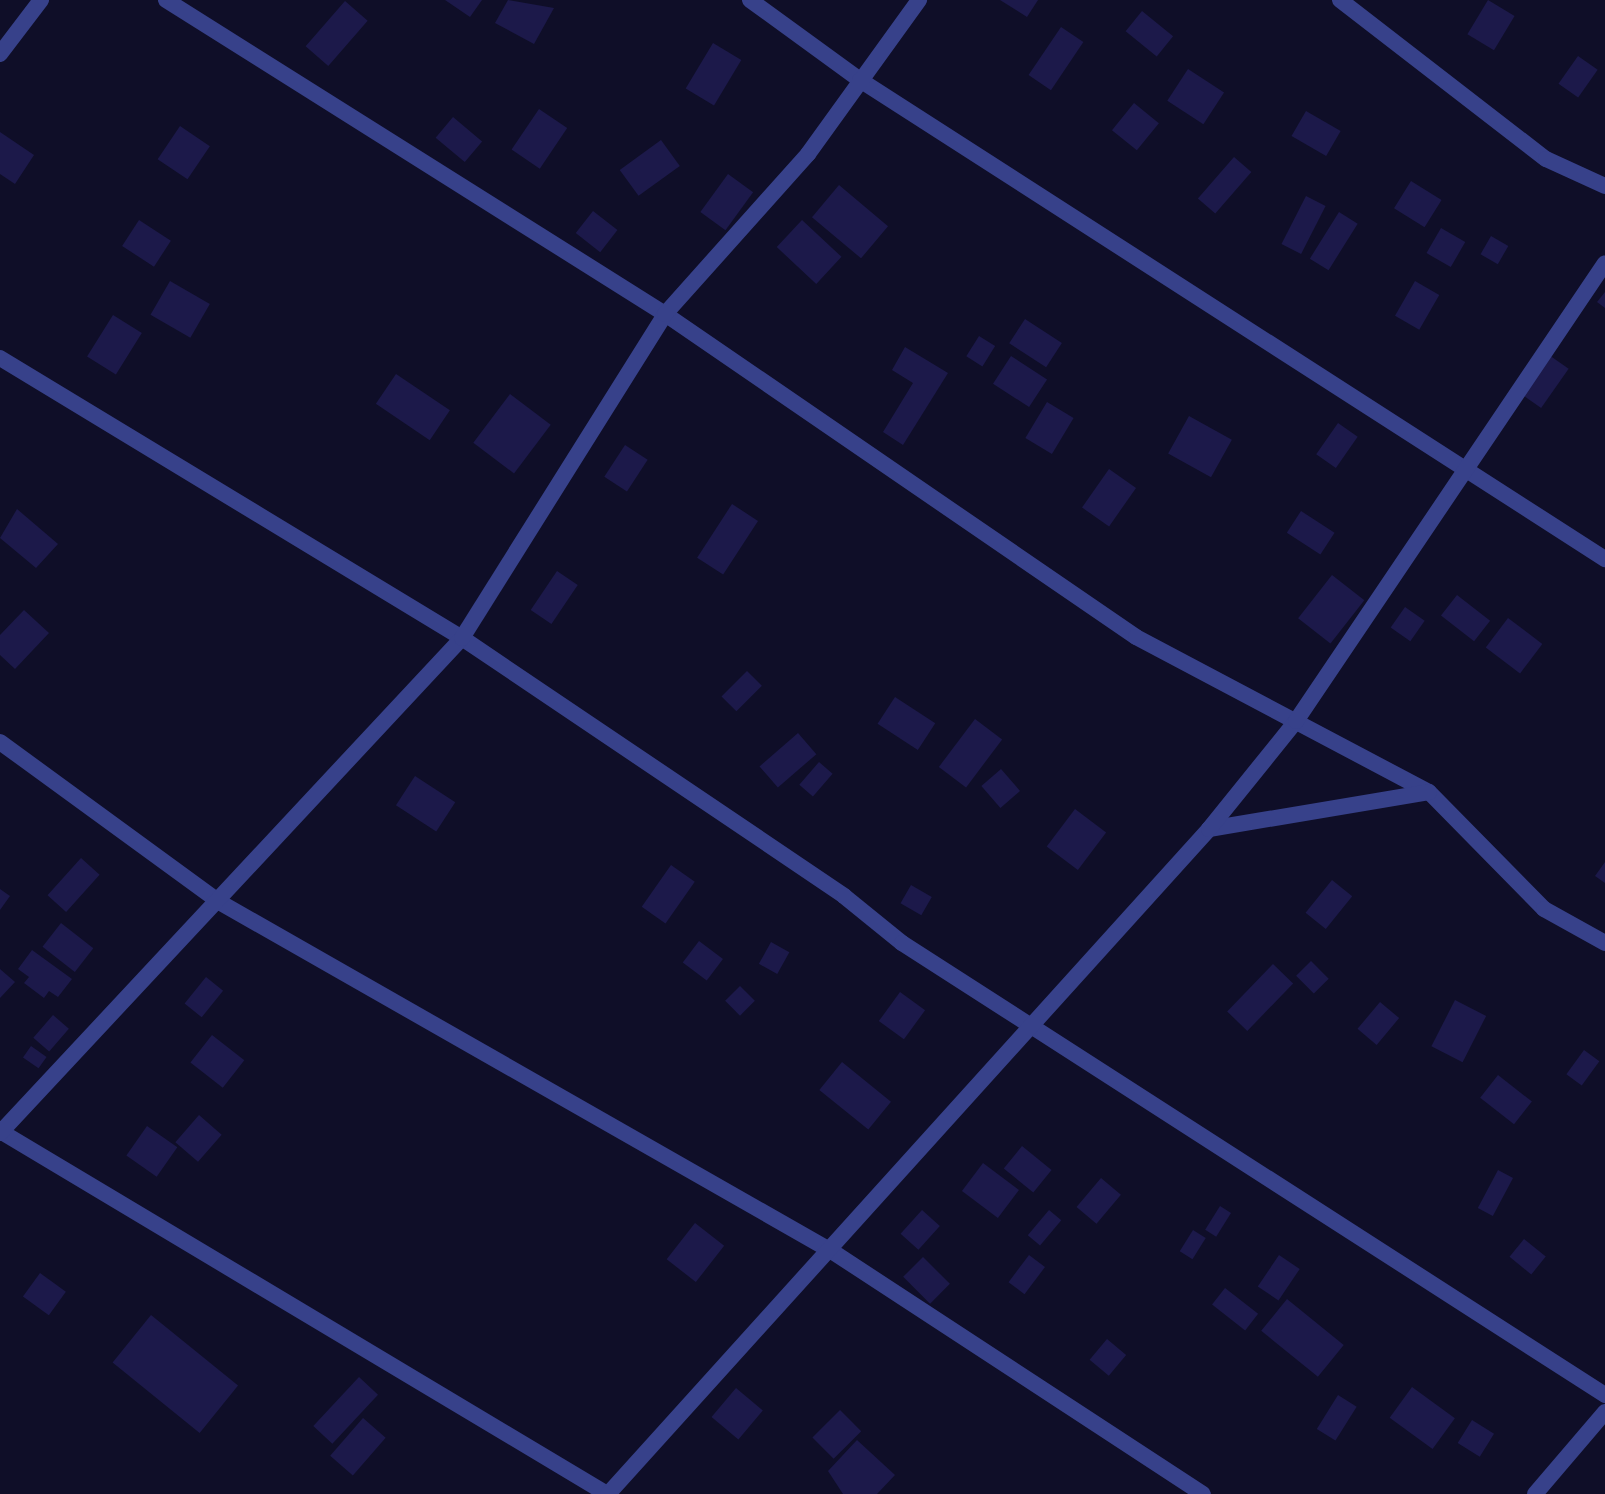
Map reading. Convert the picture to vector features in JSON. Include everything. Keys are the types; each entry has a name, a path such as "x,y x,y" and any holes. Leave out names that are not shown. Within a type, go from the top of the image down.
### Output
{"street":[{"path":"0,54 41,0"},
{"path":"166,0 665,314 1136,637 1429,792 1544,909 1605,943"},
{"path":"750,0 860,80 1465,465 1605,559"},
{"path":"919,0 808,154 665,314 462,638 221,903 1,1132 608,1494 833,1252 1209,829 1296,721 1465,465 1605,263"},
{"path":"1340,0 1546,159 1605,186"},
{"path":"0,358 462,638 1032,1028 1605,1395"},
{"path":"0,742 221,903 833,1252 1203,1494"},
{"path":"1209,829 1429,792"},
{"path":"1535,1494 1605,1412"}],"building":[{"path":"445,0 482,0 470,17"},
{"path":"508,0 554,8 534,44 495,23"},
{"path":"1000,0 1038,0 1027,17"},
{"path":"1488,0 1515,16 1494,50 1467,34"},
{"path":"345,1 368,21 328,66 306,46"},
{"path":"1142,11 1173,36 1157,56 1126,31"},
{"path":"1061,27 1083,42 1051,90 1029,75"},
{"path":"713,43 741,60 714,105 686,88"},
{"path":"1578,56 1598,70 1578,98 1558,84"},
{"path":"1188,69 1224,92 1203,124 1167,101"},
{"path":"1134,103 1159,123 1137,150 1112,130"},
{"path":"539,109 567,128 540,169 512,150"},
{"path":"1306,111 1341,131 1326,156 1292,136"},
{"path":"453,117 482,141 465,162 436,138"},
{"path":"180,126 210,146 187,179 158,159"},
{"path":"0,132 34,155 15,184 0,174"},
{"path":"661,140 680,166 639,196 620,170"},
{"path":"1234,157 1251,172 1215,214 1198,199"},
{"path":"728,174 753,192 725,230 700,212"},
{"path":"1411,181 1442,200 1425,227 1394,208"},
{"path":"839,185 888,226 861,258 812,217"},
{"path":"1306,196 1326,206 1301,254 1281,244"},
{"path":"593,211 617,230 600,252 576,233"},
{"path":"1339,212 1358,224 1329,270 1310,259"},
{"path":"139,220 171,241 154,267 122,246"},
{"path":"802,220 841,257 816,284 777,247"},
{"path":"1441,228 1465,242 1451,267 1426,253"},
{"path":"1491,236 1508,246 1498,264 1480,254"},
{"path":"170,281 210,304 190,338 150,315"},
{"path":"1415,281 1439,295 1419,330 1395,316"},
{"path":"1605,292 1605,308 1597,302"},
{"path":"113,315 142,333 116,375 87,357"},
{"path":"1025,319 1062,343 1046,367 1009,343"},
{"path":"979,336 995,346 982,366 966,356"},
{"path":"905,347 948,373 903,445 883,432 913,383 892,370"},
{"path":"1549,355 1569,369 1541,408 1521,394"},
{"path":"1011,356 1047,379 1029,407 993,384"},
{"path":"396,374 450,410 430,440 376,404"},
{"path":"510,394 551,425 514,473 473,443"},
{"path":"1047,402 1074,418 1052,454 1025,438"},
{"path":"1189,416 1232,440 1211,477 1168,454"},
{"path":"1338,423 1358,437 1336,468 1316,454"},
{"path":"625,445 648,460 627,492 604,477"},
{"path":"1109,469 1136,488 1109,526 1082,508"},
{"path":"732,504 758,521 723,575 697,558"},
{"path":"17,509 58,544 36,568 0,538"},
{"path":"1301,511 1335,533 1320,555 1287,533"},
{"path":"557,571 578,585 551,624 531,610"},
{"path":"1332,575 1364,600 1330,644 1298,618"},
{"path":"1457,595 1490,621 1474,641 1441,615"},
{"path":"1405,607 1425,621 1410,641 1391,627"},
{"path":"24,610 49,633 15,669 0,655 0,635"},
{"path":"1508,618 1542,644 1520,673 1486,648"},
{"path":"747,671 762,686 736,711 722,696"},
{"path":"895,697 935,723 918,750 878,724"},
{"path":"975,719 1002,739 966,787 939,767"},
{"path":"798,733 816,754 778,788 760,766"},
{"path":"819,762 833,774 813,796 799,785"},
{"path":"1001,769 1020,791 1000,808 981,786"},
{"path":"415,776 455,802 436,831 396,805"},
{"path":"1075,809 1106,832 1078,870 1047,847"},
{"path":"81,858 100,875 66,912 48,895"},
{"path":"1605,862 1605,883 1595,876"},
{"path":"671,865 695,882 666,923 642,907"},
{"path":"1332,880 1352,896 1326,929 1306,913"},
{"path":"911,885 932,897 921,915 900,903"},
{"path":"0,889 10,896 0,910"},
{"path":"61,923 93,948 75,972 43,947"},
{"path":"699,941 723,959 707,981 683,963"},
{"path":"771,942 789,952 777,974 759,964"},
{"path":"32,950 72,979 58,997 49,991 44,998 24,983 29,977 18,969"},
{"path":"1311,961 1329,979 1314,994 1296,976"},
{"path":"1273,964 1293,983 1247,1031 1227,1011"},
{"path":"0,969 15,982 0,998"},
{"path":"206,977 223,991 202,1017 185,1003"},
{"path":"740,986 755,1001 740,1016 725,1001"},
{"path":"900,992 925,1010 904,1039 879,1021"},
{"path":"1455,1000 1486,1016 1463,1062 1431,1046"},
{"path":"1380,1002 1399,1018 1377,1045 1358,1029"},
{"path":"53,1015 69,1029 49,1051 33,1038"},
{"path":"212,1035 244,1060 223,1088 190,1063"},
{"path":"31,1046 47,1057 39,1068 23,1057"},
{"path":"1584,1050 1599,1061 1582,1085 1566,1074"},
{"path":"842,1062 891,1102 868,1130 819,1090"},
{"path":"1498,1075 1532,1101 1514,1124 1480,1098"},
{"path":"199,1115 222,1135 198,1162 175,1142"},
{"path":"147,1126 177,1147 157,1177 126,1155"},
{"path":"1022,1146 1052,1170 1033,1192 1004,1169"},
{"path":"983,1163 1019,1190 998,1218 962,1191"},
{"path":"1498,1170 1513,1178 1493,1216 1478,1208"},
{"path":"1101,1178 1121,1195 1096,1224 1077,1207"},
{"path":"1220,1206 1231,1213 1216,1237 1205,1230"},
{"path":"922,1210 940,1226 918,1250 901,1234"},
{"path":"1049,1210 1061,1220 1040,1246 1028,1235"},
{"path":"695,1223 724,1246 696,1282 667,1259"},
{"path":"1193,1230 1206,1238 1192,1259 1180,1251"},
{"path":"1524,1239 1546,1257 1531,1274 1510,1257"},
{"path":"1029,1255 1045,1267 1025,1294 1009,1282"},
{"path":"1279,1255 1300,1269 1278,1300 1258,1287"},
{"path":"923,1257 950,1284 930,1304 903,1277"},
{"path":"40,1273 66,1292 49,1315 23,1296"},
{"path":"1225,1288 1258,1314 1245,1330 1212,1305"},
{"path":"1287,1299 1344,1345 1318,1377 1261,1331"},
{"path":"151,1315 238,1385 200,1433 113,1362"},
{"path":"1107,1339 1126,1355 1109,1376 1090,1360"},
{"path":"359,1377 378,1395 332,1444 313,1426"},
{"path":"1412,1387 1455,1418 1433,1449 1390,1418"},
{"path":"736,1388 763,1410 738,1440 712,1417"},
{"path":"1338,1395 1357,1407 1335,1441 1317,1429"},
{"path":"840,1410 861,1431 834,1459 812,1438"},
{"path":"363,1418 386,1438 353,1475 330,1456"},
{"path":"1472,1420 1494,1434 1480,1457 1458,1443"},
{"path":"857,1440 895,1475 877,1494 843,1494 828,1471"}]}
